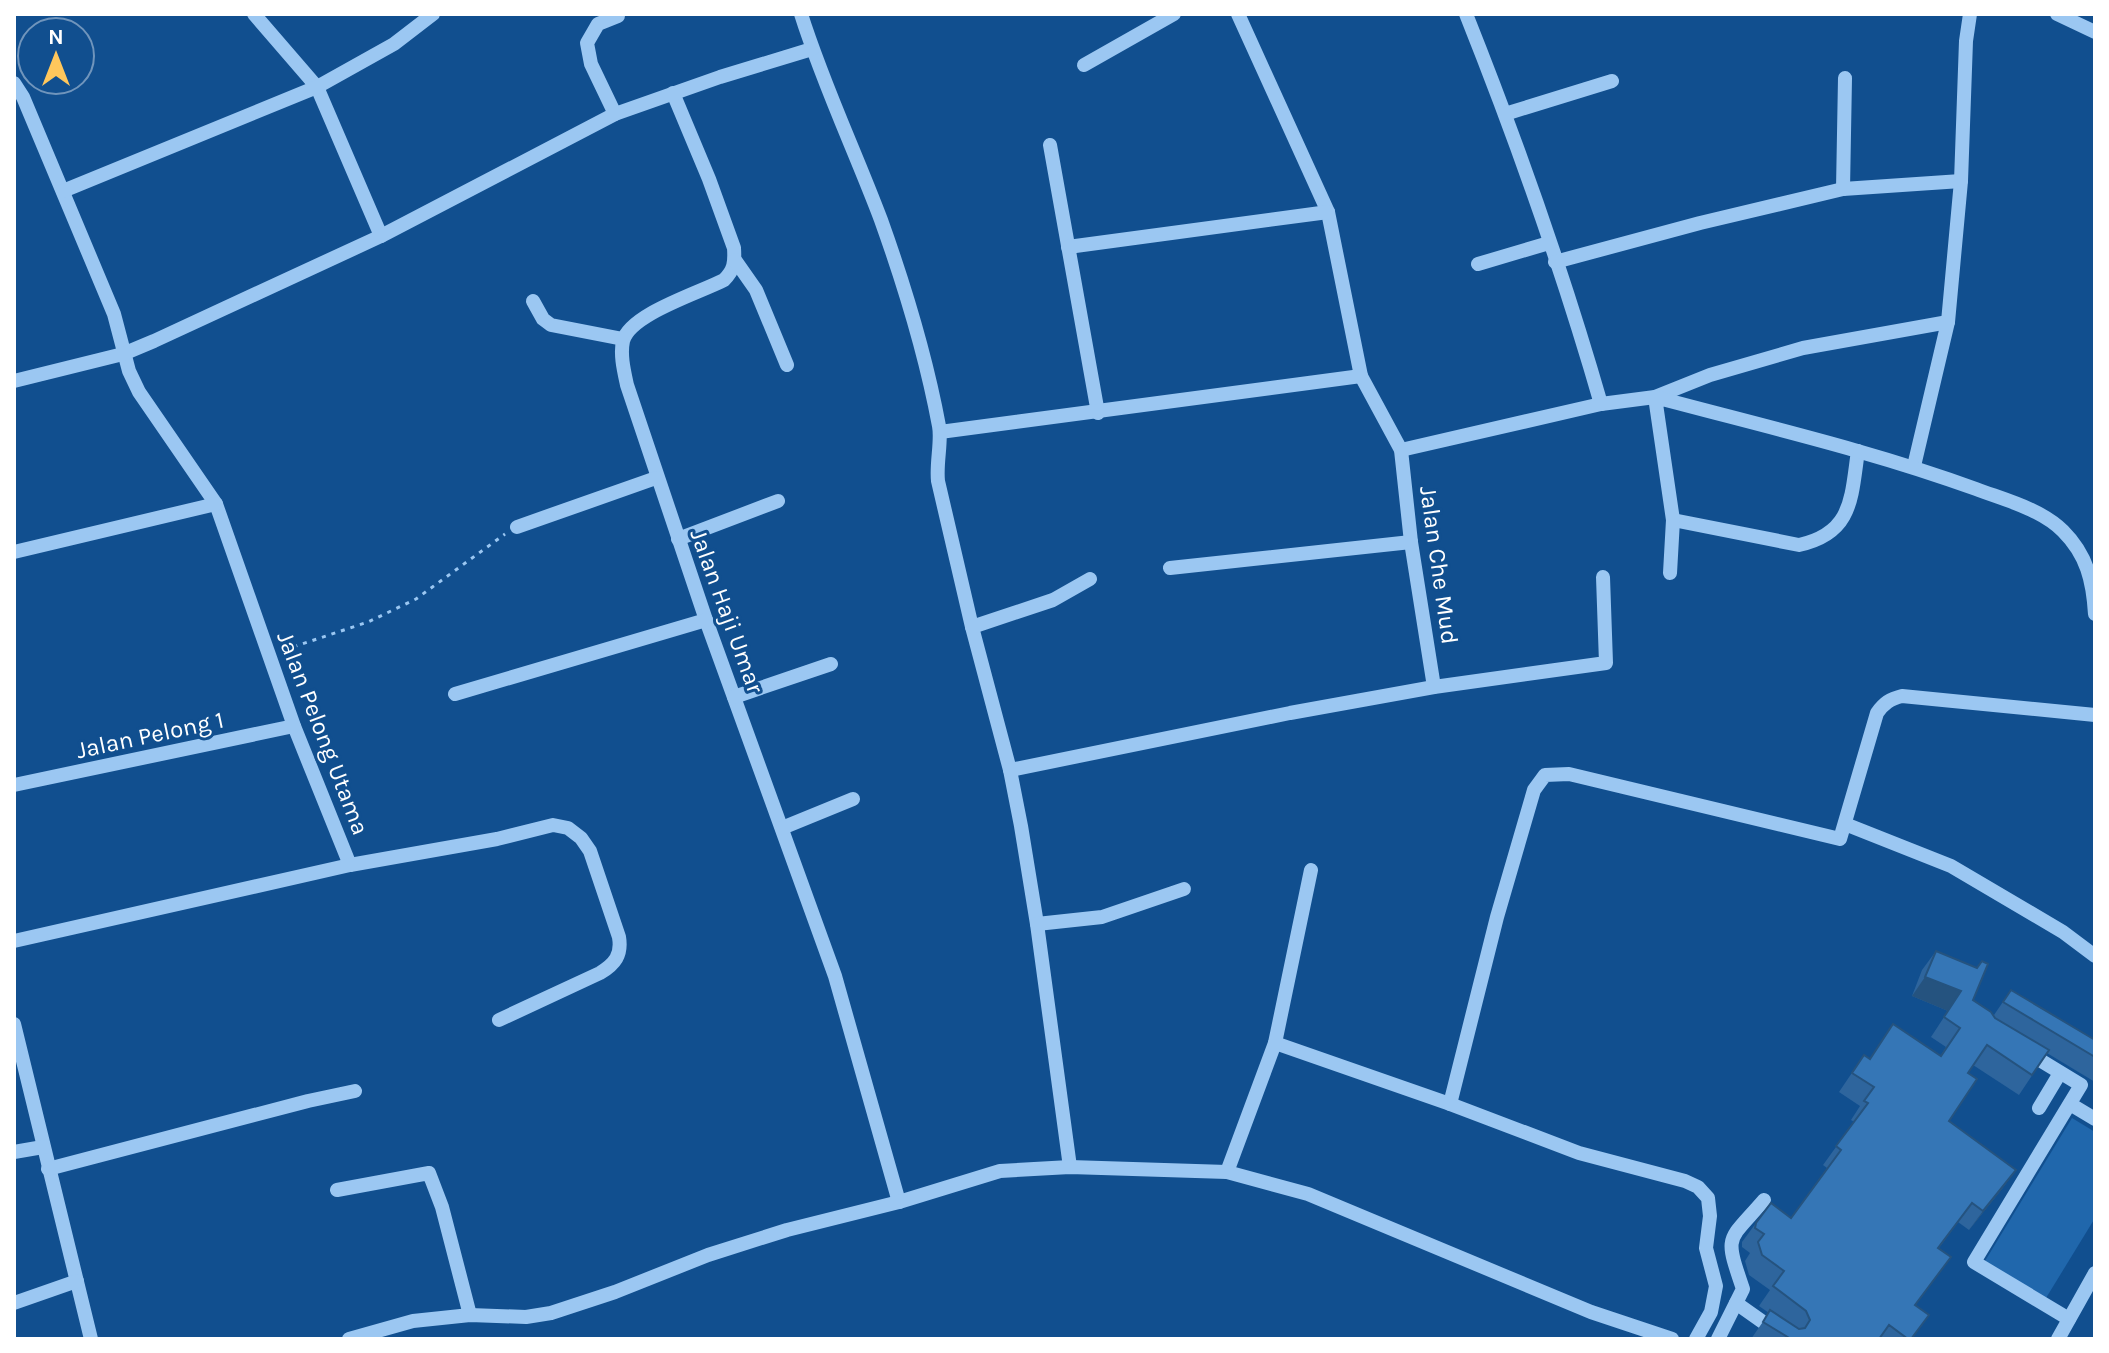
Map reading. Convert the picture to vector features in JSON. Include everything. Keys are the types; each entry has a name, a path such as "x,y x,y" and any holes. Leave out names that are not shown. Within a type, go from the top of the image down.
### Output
{"street":[{"path":"254,14 317,87 381,236"},
{"path":"63,191 317,87 394,44 433,14"},
{"path":"801,14 880,218 922,349 940,432 936,463 938,481 1010,770 1037,924 1070,1167"},
{"path":"1084,65 1174,14"},
{"path":"1238,14 1328,212 1361,376 1401,450 1601,404 1655,397 1710,375 1803,348 1948,322"},
{"path":"1466,14 1505,114 1601,404"},
{"path":"1914,466 1948,322 1961,181 1966,41 1970,14"},
{"path":"2064,15 2095,32"},
{"path":"615,114 591,64 587,43 598,24 618,16"},
{"path":"14,381 123,354 381,236 615,114 812,49"},
{"path":"1843,189 1845,78"},
{"path":"1505,114 1612,81"},
{"name":"Jalan Pelong Utama","path":"14,83 23,97 114,314 123,354 139,392 216,504 294,726 350,865 14,941"},
{"path":"533,301 543,319 551,325 623,339 633,325 650,314 724,280 733,272 734,248 673,93"},
{"path":"1050,145 1098,413"},
{"path":"1555,262 1843,189 1961,181"},
{"path":"1068,247 1328,212"},
{"path":"1478,264 1549,243"},
{"path":"735,260 756,290 787,365"},
{"name":"Jalan Haji Umar","path":"623,339 627,385 656,478 835,976 899,1202"},
{"path":"940,432 1361,376"},
{"path":"1655,397 1914,466 2026,508 2062,530 2084,559 2093,584 2095,614"},
{"path":"1655,397 1673,520 1670,573"},
{"name":"Jalan Che Mud","path":"1401,450 1411,542 1434,687"},
{"path":"1673,520 1799,545 1815,541 1830,533 1850,505 1858,451"},
{"path":"517,527 656,478"},
{"path":"678,539 778,501"},
{"path":"14,552 216,504"},
{"path":"1170,568 1411,542"},
{"path":"1010,770 1434,687 1606,663 1603,577"},
{"path":"972,627 1053,600 1090,579"},
{"path":"455,694 706,620"},
{"path":"734,697 831,664"},
{"path":"1450,1104 1497,917 1534,790 1545,775 1569,774 1840,839 1877,713 1883,704 1894,698 1902,696 2095,715"},
{"name":"Jalan Pelong 1","path":"14,785 294,726"},
{"path":"782,828 853,799"},
{"path":"1845,824 1951,866 2063,932 2095,956"},
{"path":"350,865 497,839 553,825 568,828 581,838 590,851 619,937 621,948 618,958 600,973 499,1020"},
{"path":"1227,1172 1275,1043 1311,870"},
{"path":"1037,924 1102,917 1184,889"},
{"path":"14,1024 91,1339"},
{"path":"1275,1043 1579,1153 1698,1187 1708,1198 1710,1216 1706,1248 1716,1286 1711,1312 1696,1339"},
{"path":"2012,1043 2081,1085 1974,1262 2069,1319"},
{"path":"2039,1108 2060,1073"},
{"path":"48,1169 355,1091"},
{"path":"2070,1104 2095,1119"},
{"path":"14,1152 43,1147"},
{"path":"349,1339 413,1321 470,1315 526,1317 551,1313 708,1255 787,1230 899,1202 1000,1171 1070,1167 1227,1172 1308,1194 1591,1312 1672,1339"},
{"path":"337,1190 429,1173 442,1207 470,1315"},
{"path":"1718,1339 1743,1289 1729,1243 1764,1200"},
{"path":"2058,1339 2095,1273"},
{"path":"14,1303 77,1281"},
{"path":"1736,1303 1787,1339"}],"path":[{"path":"269,655 368,622 416,599 517,527"}],"shaded area":[{"path":"2072,1118 2095,1132 2095,1218 2046,1298 1985,1261"}],"building":[{"path":"1936,951 1977,968 1982,961 1988,964 1973,1000 1995,1018 2049,1050 2032,1075 1987,1045 1968,1073 1977,1079 1949,1121 2016,1170 1983,1211 1972,1203 1938,1248 1951,1257 1915,1305 1929,1315 1911,1339 1889,1325 1879,1339 1791,1339 1763,1322 1770,1310 1799,1329 1805,1328 1810,1320 1806,1311 1773,1286 1784,1271 1762,1255 1758,1242 1764,1234 1755,1228 1756,1223 1771,1203 1791,1218 1841,1150 1836,1146 1868,1103 1864,1101 1874,1087 1852,1073 1864,1055 1870,1059 1893,1024 1941,1056 1960,1028 1944,1017 1961,991 1925,977"},
{"path":"2011,990 2095,1040 2095,1057 2003,1002"}]}
